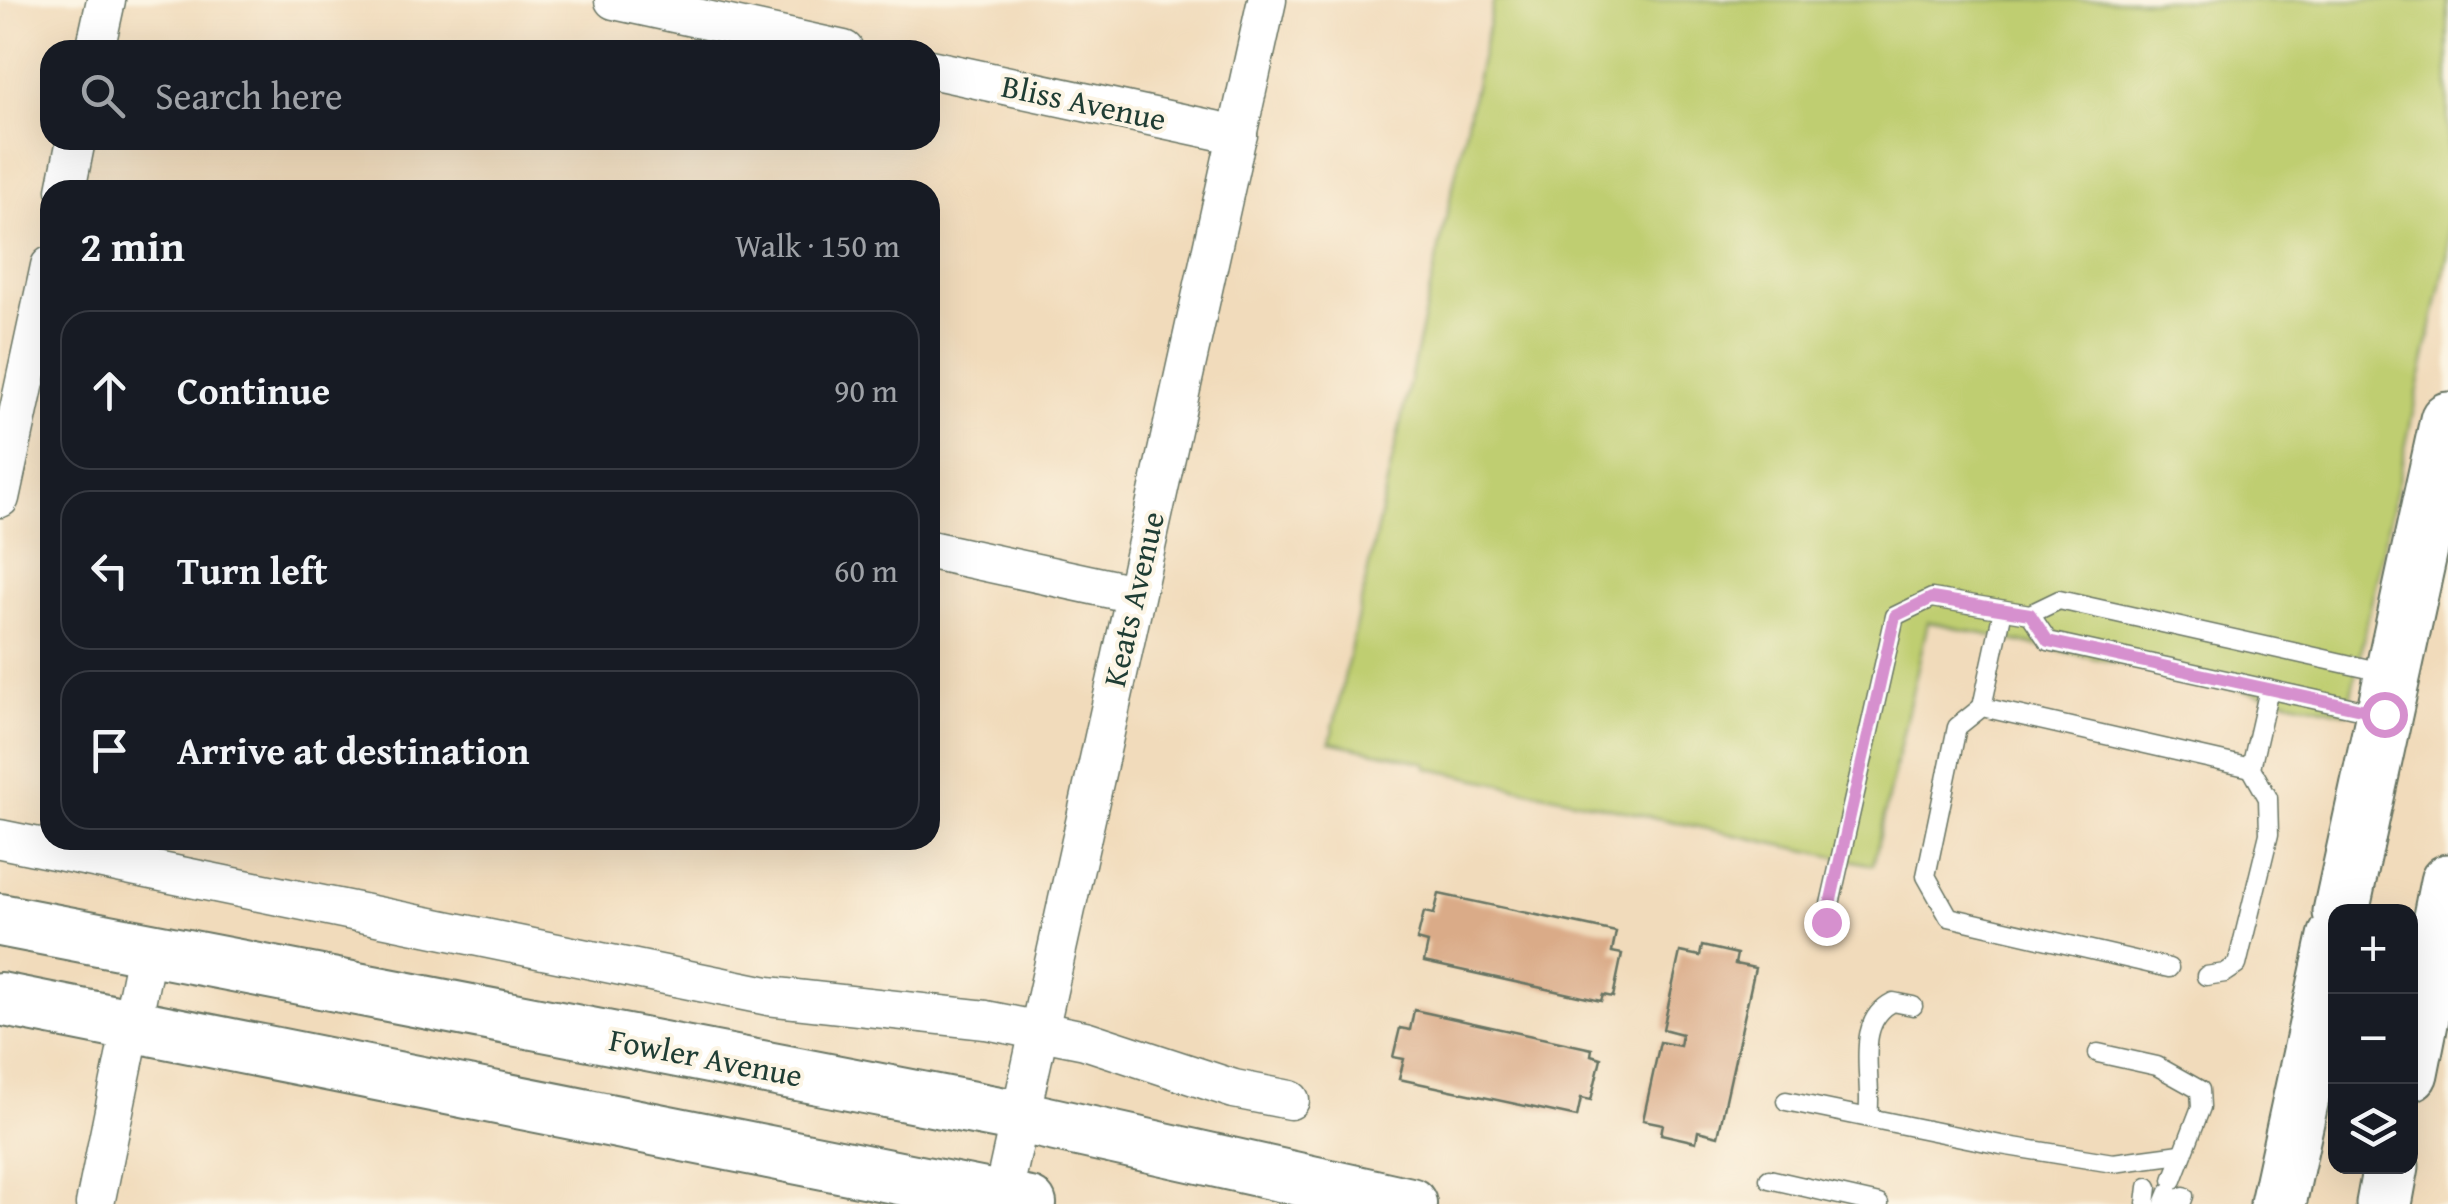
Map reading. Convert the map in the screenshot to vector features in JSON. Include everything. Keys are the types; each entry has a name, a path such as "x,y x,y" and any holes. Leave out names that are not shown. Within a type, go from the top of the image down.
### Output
{"main road":[{"path":"2343,904 2448,420"},
{"path":"2418,1033 2448,882"},
{"name":"Fowler Avenue","path":"0,920 1020,1118 1410,1204"},
{"path":"2278,1204 2328,974"},
{"path":"0,999 1016,1201"},
{"path":"2384,1204 2390,1174"}],"street":[{"path":"97,40 106,0"},
{"path":"614,0 798,40"},
{"name":"Keats Avenue","path":"1016,1201 1020,1118 1038,1030 1267,0"},
{"name":"Bliss Avenue","path":"940,70 1238,135"},
{"path":"68,180 74,150"},
{"path":"0,498 13,382 40,297"},
{"path":"940,552 1134,594"},
{"path":"0,839 40,847"},
{"path":"54,850 768,996 986,1020 1038,1030 1085,1040 1234,1089 1290,1100"},
{"path":"95,1204 147,948"}],"lane":[{"path":"1826,922 1895,616 1932,598 2030,614 2059,600 2388,694"},
{"path":"2003,610 1982,707 1957,727 1926,876 1949,917 2169,968"},
{"path":"2030,614 2048,641 2269,689 2388,694"},
{"path":"2206,976 2226,973 2236,965 2269,834 2268,798 2250,768 2269,689"},
{"path":"1982,707 2250,768"},
{"path":"1868,1116 1872,1020 1893,1002 1913,1006"},
{"path":"2098,1053 2157,1066 2200,1090 2201,1107 2177,1184"},
{"path":"1786,1100 2000,1145 2113,1163 2177,1184"},
{"path":"1769,1179 1879,1204"},
{"path":"2148,1188 2177,1184"}],"green space":[{"path":"1494,0 2448,0 2448,253 2347,713 1928,622 1873,865 1427,768 1427,763 1330,742"}],"building":[{"path":"1439,894 1616,932 1612,952 1622,954 1613,997 1603,995 1601,1001 1424,962 1428,943 1417,940 1424,912 1434,914"},
{"path":"1702,946 1737,954 1735,964 1755,968 1718,1136 1698,1131 1696,1142 1661,1134 1663,1124 1643,1120 1660,1042 1680,1046 1682,1034 1663,1029 1680,952 1700,956"},
{"path":"1414,1010 1592,1049 1591,1055 1601,1058 1591,1100 1581,1098 1577,1117 1399,1079 1404,1059 1393,1057 1400,1028 1410,1030"}],"route":[{"path":"1826,922 1895,616 1932,598 2030,614 2048,641 2384,714"}]}
